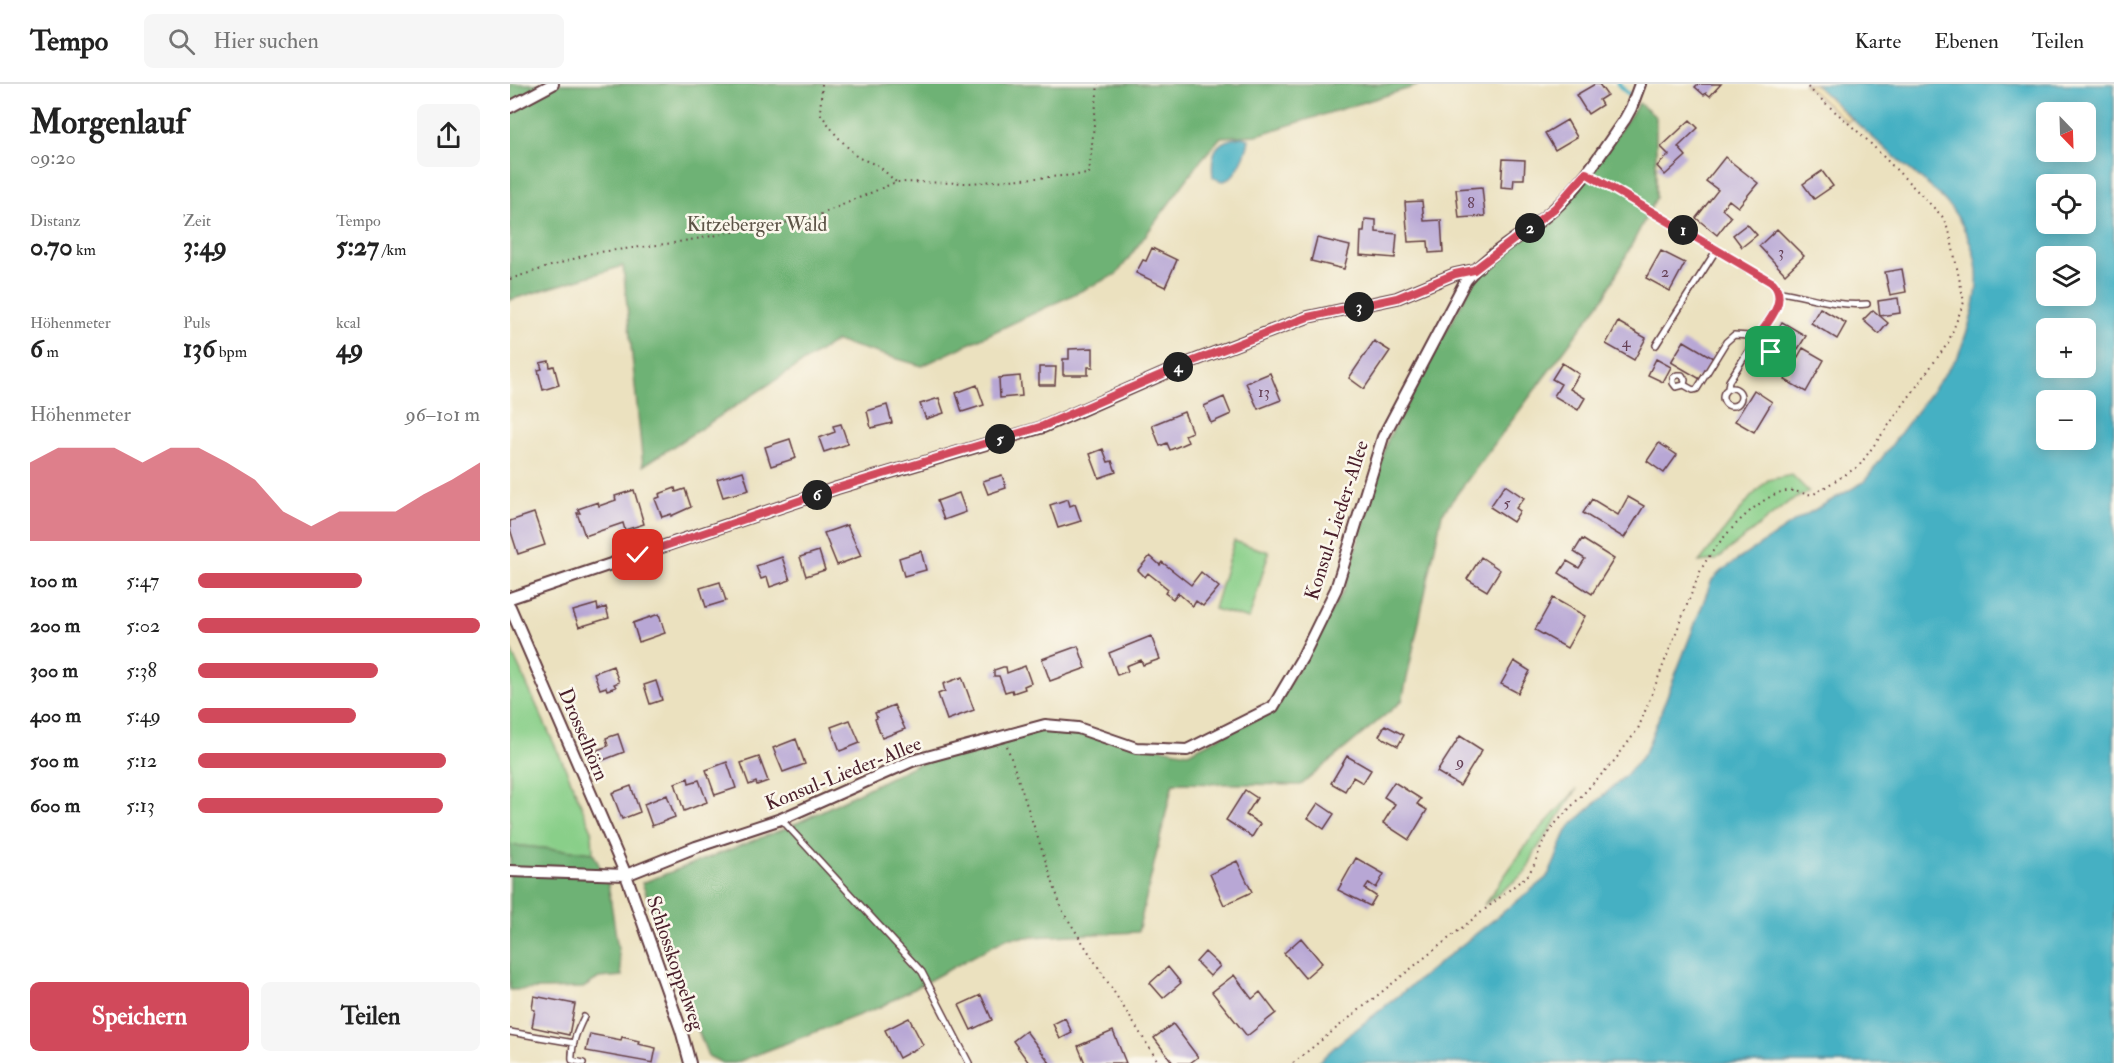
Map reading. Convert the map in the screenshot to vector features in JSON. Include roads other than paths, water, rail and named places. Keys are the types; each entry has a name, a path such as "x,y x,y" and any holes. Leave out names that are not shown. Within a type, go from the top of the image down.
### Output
{"street":[{"path":"510,106 553,84"},
{"path":"510,598 837,488 1043,426 1188,363 1308,317 1397,298 1455,274 1474,270 1555,208 1586,173 1625,119 1640,84"},
{"name":"Konsul-Lieder-Allee","path":"510,871 626,875 696,847 781,819 912,761 1045,724 1078,728 1136,748 1187,750 1273,707 1302,658 1336,589 1383,437 1466,280 1474,270"},
{"name":"Drosselhörn","path":"510,607 626,875"},
{"name":"Schlosskoppelweg","path":"626,875 681,1030 690,1063"}],"lane":[{"path":"1586,173 1773,283 1779,292 1776,308 1729,381 1728,388"},
{"path":"1656,345 1717,249"},
{"path":"1779,292 1849,306 1867,304"},
{"path":"1684,385 1693,390 1700,386 1730,337 1742,334 1772,348"},
{"path":"781,819 922,972 969,1063"},
{"path":"583,1063 572,1060 571,1051 584,1017"},
{"path":"510,1032 574,1043"}],"water":[{"path":"1815,84 2114,84 2114,1063 1317,1063 1546,878 1570,826 1627,774 1645,753 1712,580 1721,571 1800,518 1864,482 1958,356 1972,314 1977,282 1976,262 1966,233 1951,208 1940,196 1869,135"},
{"path":"1242,137 1249,139 1244,157 1237,170 1223,181 1213,177 1213,160 1217,148 1226,141"}],"waterway":[{"path":"1618,84 1629,95"}],"park label":[{"name":"Kitzeberger Wald","path":"757,224"}]}
